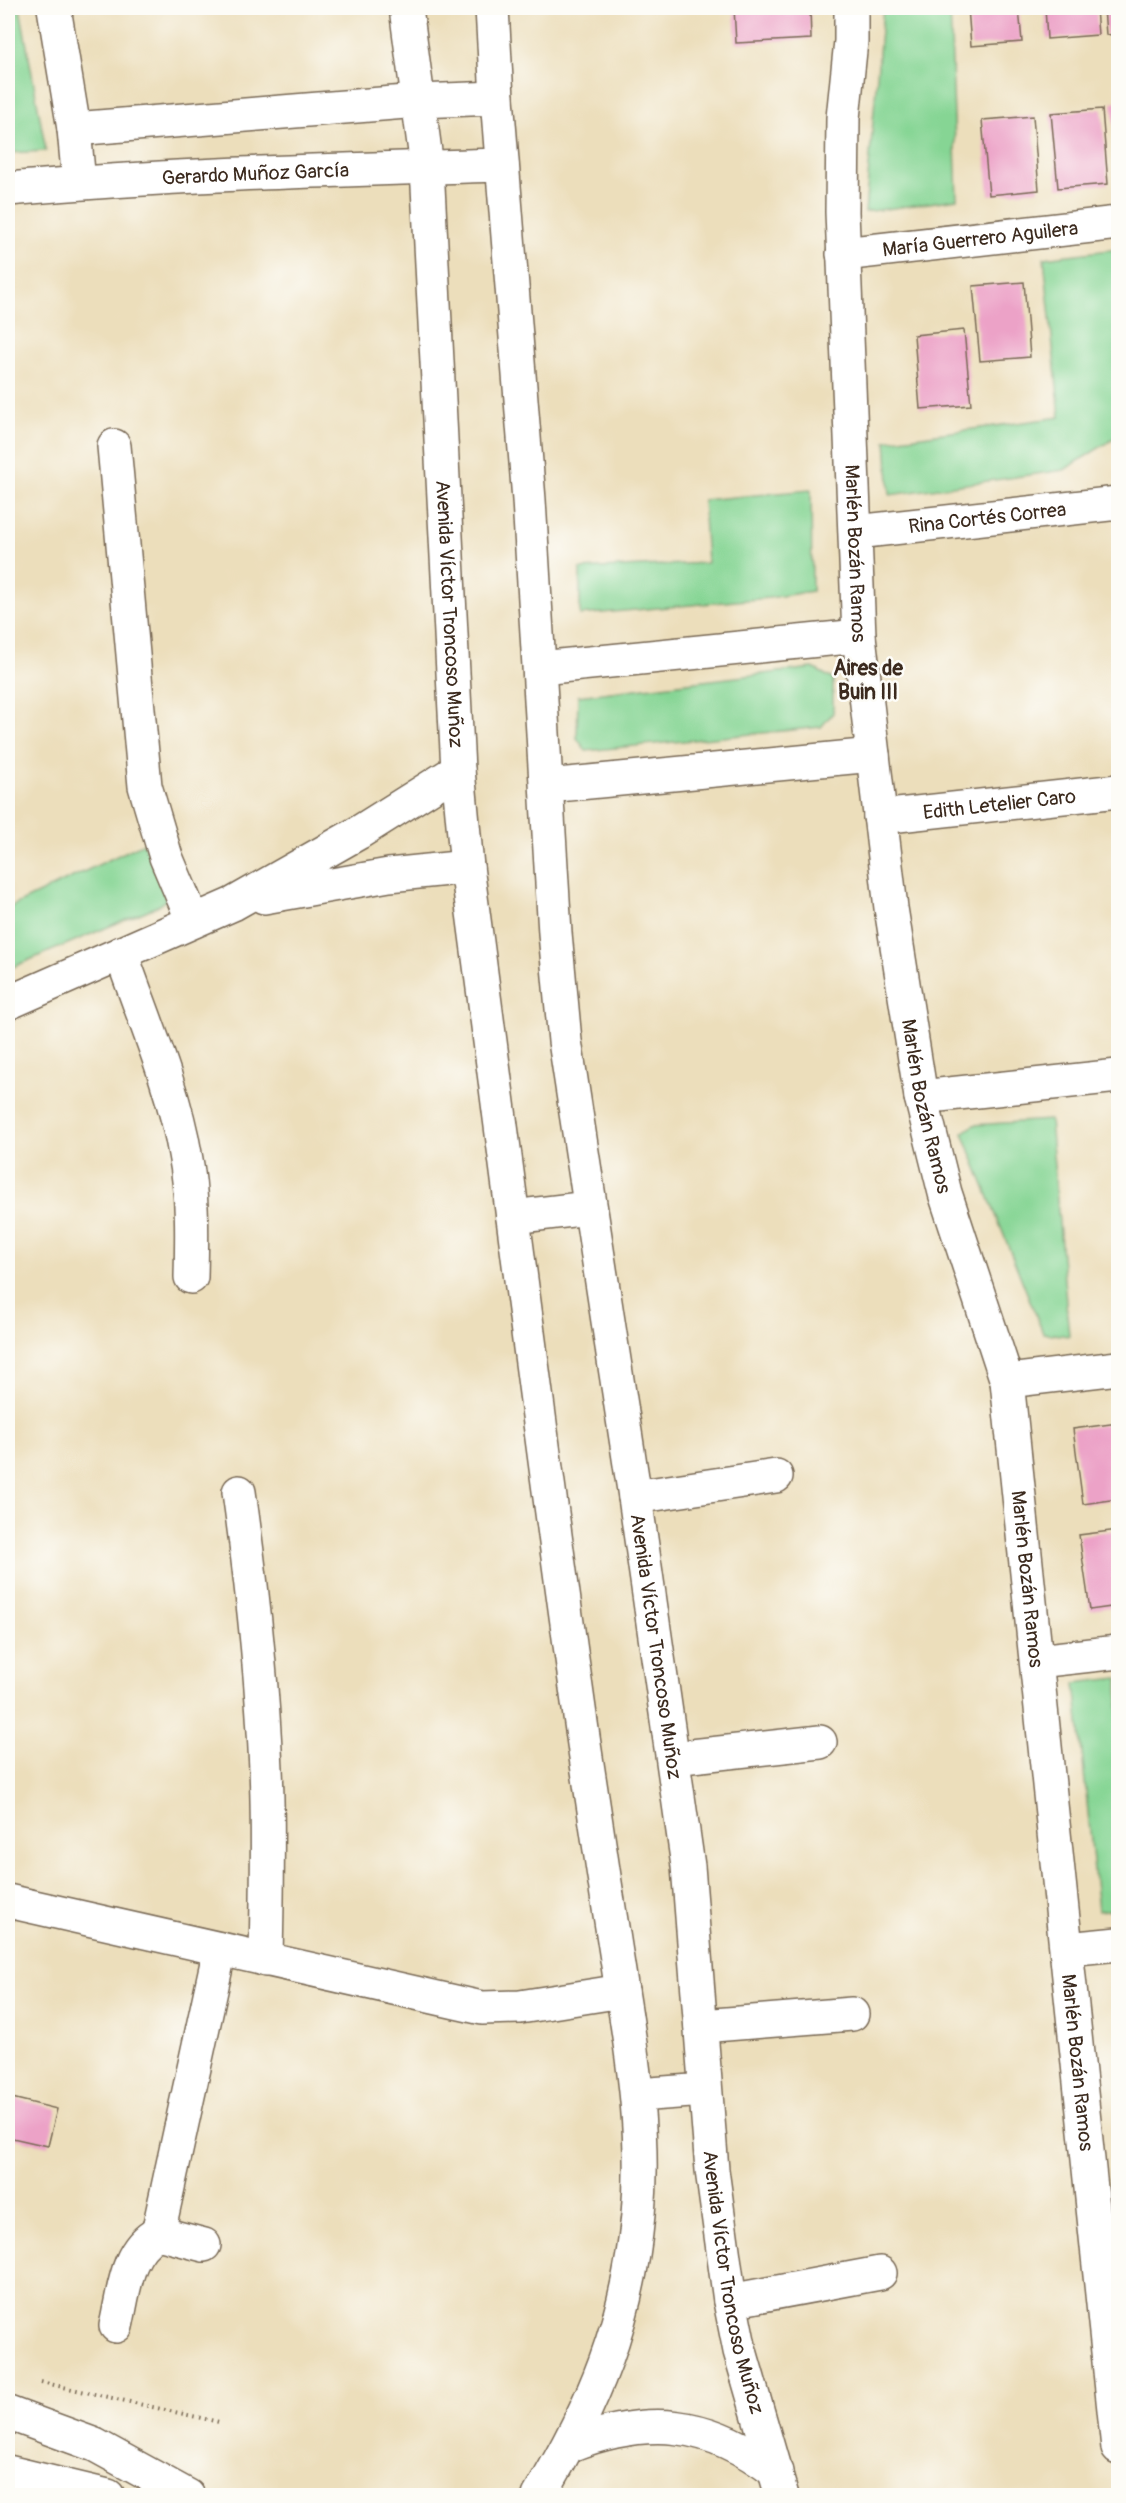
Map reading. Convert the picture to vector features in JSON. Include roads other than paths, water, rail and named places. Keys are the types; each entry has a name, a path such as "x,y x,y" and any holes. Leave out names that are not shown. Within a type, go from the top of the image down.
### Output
{"street":[{"path":"54,8 74,129 79,183"},
{"name":"Avenida Víctor Troncoso Muñoz","path":"406,8 427,167 458,770 467,867 577,1694 637,2095 640,2143 639,2209 626,2293 616,2334 596,2391 570,2445 539,2496"},
{"name":"Avenida Víctor Troncoso Muñoz","path":"492,8 502,165 529,500 555,933 566,1041 688,1866 712,2170 730,2301 740,2351 779,2484"},
{"name":"Marlén Bozán Ramos","path":"851,8 843,129 843,255 860,636 873,755 902,985 921,1097 945,1193 1007,1381 1093,2195 1109,2248 1119,2448"},
{"path":"74,129 418,101 497,98"},
{"name":"Gerardo Muñoz García","path":"8,189 79,183 502,165"},
{"name":"María Guerrero Aguilera","path":"843,255 1119,223"},
{"path":"114,446 145,786 166,857 193,921"},
{"name":"Rina Cortés Correa","path":"856,532 1119,503"},
{"path":"540,668 860,636"},
{"path":"547,786 873,755"},
{"path":"8,1003 233,904 358,833 458,770"},
{"name":"Edith Letelier Caro","path":"880,817 1119,791"},
{"path":"233,904 330,884 467,867"},
{"path":"121,953 163,1076 185,1153 192,1222 191,1277"},
{"path":"921,1097 1119,1076"},
{"path":"513,1217 590,1208"},
{"path":"1007,1381 1119,1368"},
{"path":"635,1497 776,1476"},
{"path":"239,1492 254,1606 266,1770 268,1865 266,1960"},
{"path":"1037,1661 1119,1652"},
{"path":"673,1758 820,1742"},
{"path":"8,1901 482,2008 520,2007 622,1991"},
{"path":"1067,1949 1119,1944"},
{"path":"116,2326 134,2256 142,2243 158,2233 220,1949"},
{"path":"701,2026 852,2014"},
{"path":"637,2095 705,2090"},
{"path":"158,2233 204,2245"},
{"path":"730,2301 880,2273"},
{"path":"8,2413 95,2445 188,2496"},
{"name":"Avenida Víctor Troncoso Muñoz","path":"570,2445 597,2434 623,2428 674,2426 729,2441 753,2455 779,2484"},
{"path":"8,2472 108,2496"}],"district":[{"name":"Aires de Buin III","path":"868,680"}]}
